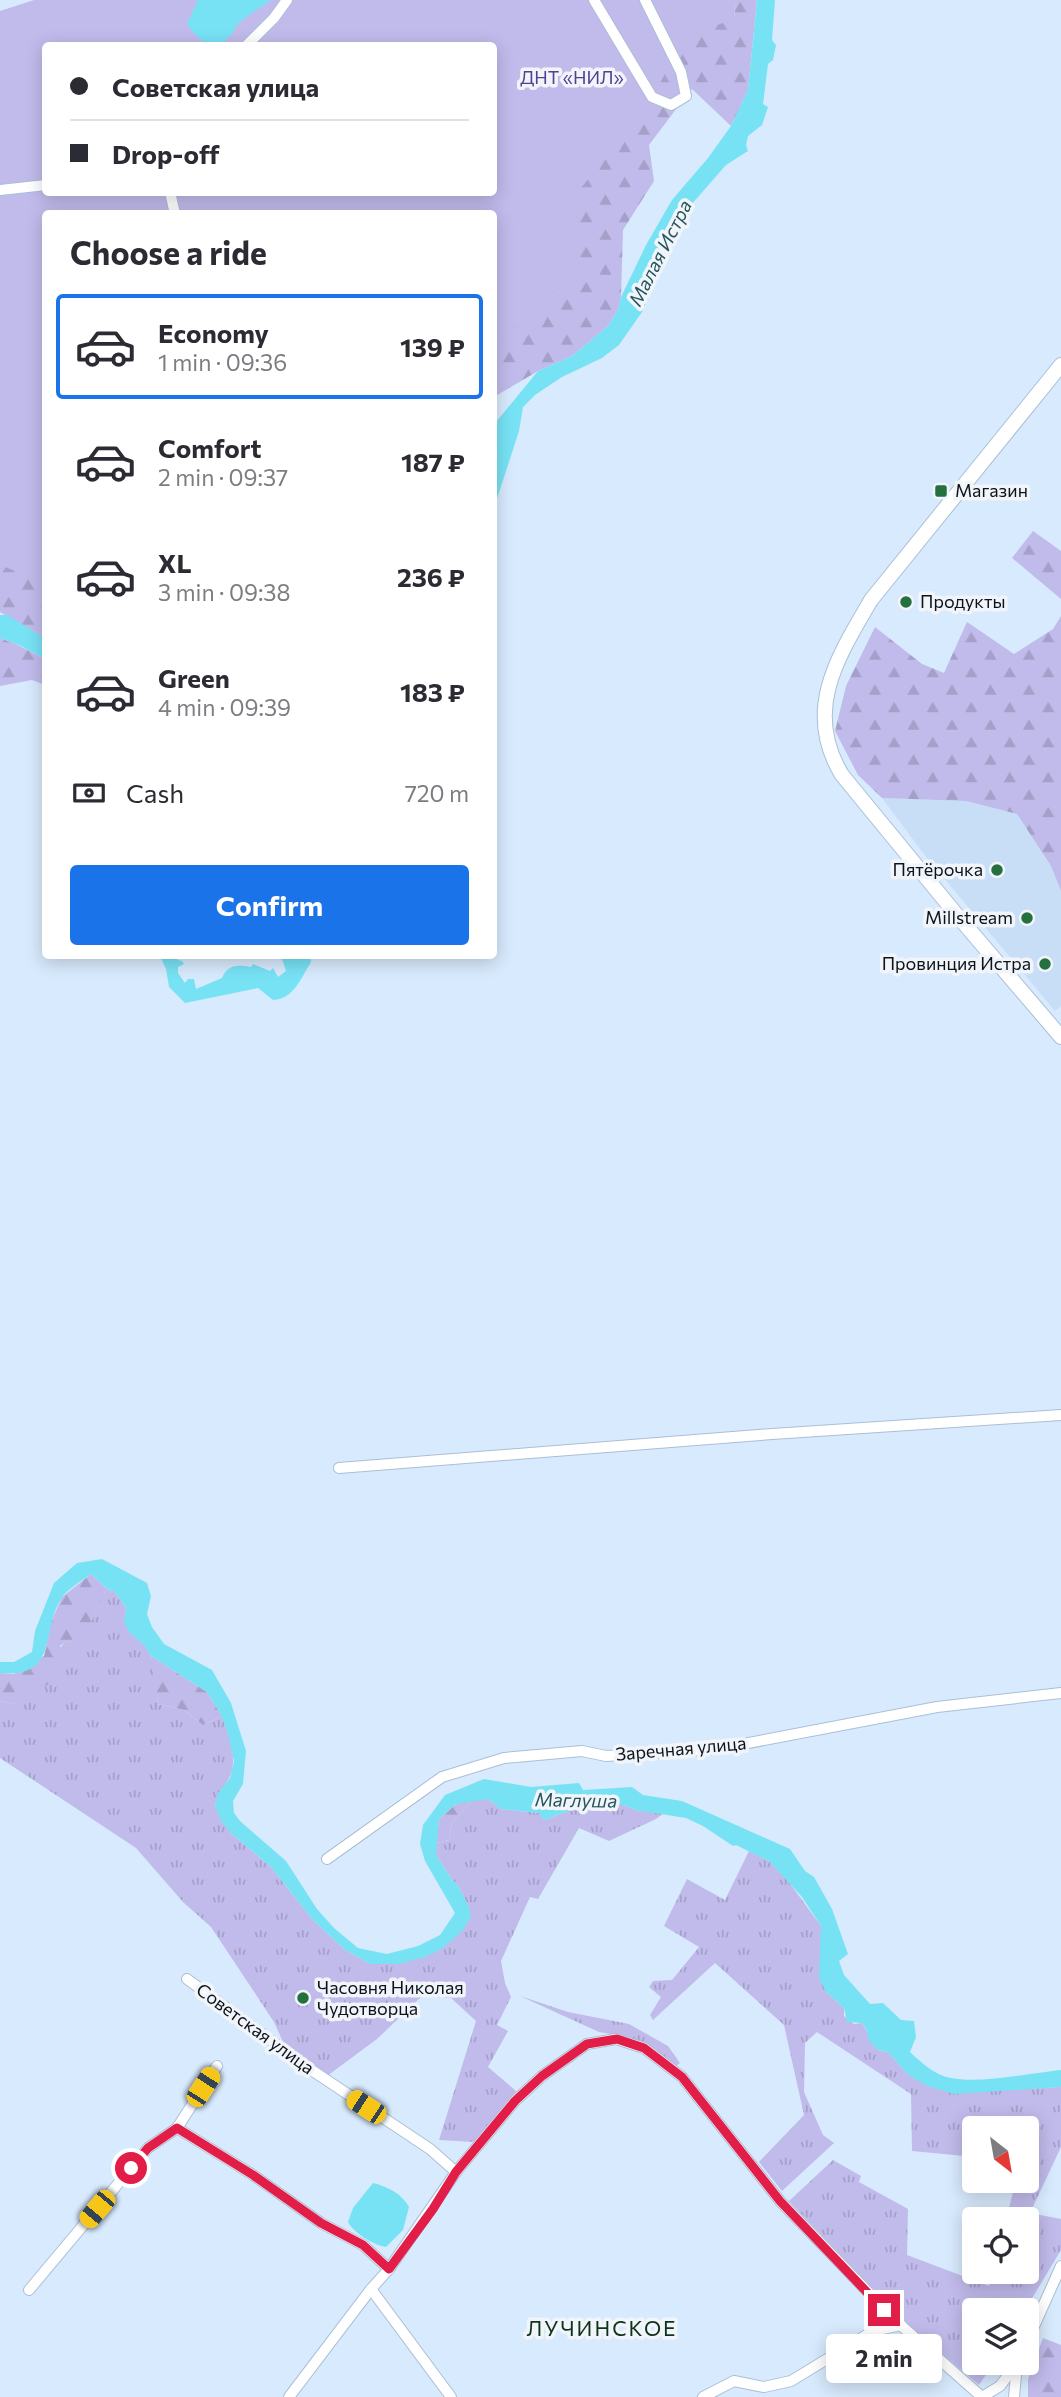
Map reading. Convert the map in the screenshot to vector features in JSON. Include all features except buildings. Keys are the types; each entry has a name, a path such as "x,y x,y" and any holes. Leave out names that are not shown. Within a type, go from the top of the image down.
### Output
{"main road":[{"path":"1061,365 871,600 831,677 824,701 824,725 832,759 842,775 1061,1037"}],"street":[{"path":"250,42 274,18 287,0"},
{"path":"594,0 652,97 671,105 686,96 681,72 645,0"},
{"path":"0,190 42,185"},
{"path":"339,1468 772,1434 1061,1415"},
{"name":"Заречная улица","path":"327,1859 442,1777 504,1758 582,1751 606,1756 717,1749 937,1707 1061,1693"},
{"name":"Советская улица","path":"187,1979 323,2079 430,2149 456,2172"},
{"path":"289,2397 389,2269 433,2209 456,2172 515,2101 542,2076 587,2044 617,2039 644,2048 682,2077 780,2201 901,2325 982,2397 1000,2386 1009,2375"},
{"path":"29,2291 148,2148 177,2128 217,2066"},
{"path":"177,2128 253,2175 321,2223 363,2245 389,2269"},
{"path":"1039,2315 1061,2266"},
{"path":"371,2289 451,2397"},
{"path":"703,2397 734,2381 764,2387 790,2381 873,2331 901,2325"},
{"path":"1014,2397 1017,2375"}],"shaded area":[{"path":"882,798 966,801 1017,814 1051,866 1061,891 1061,1006 1055,1011 923,853"}],"green space":[{"name":"ДНТ «НИЛ»","path":"34,0 735,0 734,19 686,36 641,117 580,189 580,268 497,342 497,210 42,210 42,582 0,565 0,11"},
{"path":"735,0 757,0 748,90 731,126 692,89 649,145 654,181 623,230 621,297 618,310 608,326 572,356 538,371 497,395 497,342 501,338 497,210 494,196 497,196 497,161 509,39 329,42 734,19"},
{"path":"1033,531 1061,551 1061,599 1012,558"},
{"path":"42,546 42,636 0,612 0,554"},
{"path":"1061,616 1061,891 1051,866 1017,814 966,801 882,798 858,775 835,731 846,686 875,627 922,664 944,673 967,622 1014,654 1053,629"},
{"path":"0,638 42,657 42,684 32,680 0,686"},
{"path":"91,1574 107,1589 80,1645 67,1641 60,1646 67,1662 49,1684 13,1704 0,1701 0,1673 14,1674 44,1656 51,1622 62,1597"},
{"path":"107,1589 115,1592 126,1608 125,1618 129,1630 150,1654 158,1704 184,1710 203,1725 222,1716 232,1746 233,1761 230,1776 215,1806 231,1833 271,1867 313,1920 344,1949 370,1964 425,1957 468,1905 436,1855 436,1843 449,1840 452,1823 473,1799 488,1799 501,1809 540,1813 544,1820 571,1810 602,1805 624,1805 635,1810 664,1813 609,1841 579,1828 538,1899 530,1897 501,1961 511,1997 497,2025 508,2031 488,2067 516,2091 474,2142 439,2140 476,2021 451,1998 422,1996 377,2039 323,2079 288,2053 274,2022 211,1927 183,1902 136,1848 0,1758 0,1701 13,1704 66,1641 80,1644"},
{"path":"151,1656 207,1692 222,1716 203,1725 184,1710 158,1704"},
{"path":"473,1799 452,1823 449,1840 436,1843 439,1819 456,1804"},
{"path":"749,1851 770,1862 786,1878 821,1926 826,1992 844,2008 844,2016 854,2024 862,2023 878,2050 888,2052 907,2074 1006,2090 1061,2087 1061,2147 1040,2192 1040,2116 962,2116 962,2156 912,2151 911,2094 817,2032 805,2043 804,2092 823,2135 834,2143 782,2191 759,2162 804,2115 784,2025 715,1963 653,2020 650,2015 661,1997 649,1987 653,1981 672,1980 699,1947 664,1926 687,1879 725,1900"},
{"path":"520,1996 568,2012 629,2024 668,2046 680,2063 675,2067 617,2035 599,2032"},
{"path":"833,2160 861,2176 859,2182 908,2209 907,2255 962,2276 962,2284 1039,2284 1039,2215 1061,2219 1061,2250 1032,2298 962,2298 962,2371 904,2322 789,2201"},
{"path":"1013,2193 1039,2193 1033,2207 1009,2207"},
{"path":"1043,2338 1061,2345 1061,2397 1028,2397 1029,2375 1039,2375 1039,2349"},
{"path":"967,2375 986,2375 979,2385"}],"water":[{"path":"198,0 271,0 239,23 224,42 204,42 187,24"},
{"name":"Малая Истра","path":"757,0 775,0 772,40 776,45 773,60 768,64 763,104 768,107 762,125 748,136 748,151 726,165 684,213 642,312 619,345 602,358 562,377 535,395 523,407 519,431 497,499 497,421 538,371 572,356 608,326 618,310 621,297 646,245 672,200 731,126 748,90"},
{"path":"0,615 7,615 42,636 42,657 19,645 0,638"},
{"path":"161,959 182,961 184,964 178,967 178,973 185,983 188,979 194,979 196,989 222,978 227,970 234,967 251,967 253,964 270,971 273,968 278,977 286,971 282,959 310,959 311,962 292,992 273,1000 258,988 185,1003 169,987"},
{"name":"Маглуша","path":"102,1559 147,1583 151,1596 147,1614 164,1644 212,1670 231,1703 246,1751 243,1784 233,1801 234,1813 286,1861 317,1909 358,1948 387,1954 418,1946 440,1935 455,1913 425,1861 420,1844 423,1825 445,1795 484,1779 531,1787 579,1783 583,1790 632,1787 643,1795 682,1801 790,1849 805,1871 814,1877 832,1909 848,1954 839,1961 844,1975 870,2004 883,2003 901,2020 914,2021 916,2037 910,2052 929,2068 939,2074 963,2080 1061,2070 1061,2087 954,2094 927,2086 907,2074 888,2052 878,2050 869,2041 862,2023 847,2022 844,2008 826,1992 819,1978 821,1926 802,1897 770,1862 736,1845 733,1846 686,1818 635,1810 624,1805 571,1810 544,1820 539,1813 501,1809 488,1799 456,1804 439,1819 436,1855 457,1884 471,1917 462,1931 443,1948 425,1957 398,1964 370,1964 344,1949 313,1920 271,1867 221,1821 215,1806 218,1793 230,1778 234,1761 220,1713 207,1692 151,1656 144,1645 129,1632 124,1622 126,1608 115,1592 107,1589 91,1574 79,1582 61,1599 40,1661 19,1673 0,1673 0,1662 14,1662 32,1652 35,1631 54,1583 77,1563"},
{"path":"373,2183 394,2191 409,2207 403,2230 386,2247 364,2238 348,2222 353,2208"}],"place":[{"name":"Магазин","path":"941,491"},
{"name":"Продукты","path":"906,602"},
{"name":"Пятёрочка","path":"997,870"},
{"name":"Millstream","path":"1027,918"},
{"name":"Провинция Истра","path":"1045,964"},
{"name":"Часовня Николая Чудотворца","path":"303,1998"}],"district":[{"name":"ЛУЧИНСКОЕ","path":"602,2329"}],"route":[{"path":"131,2168 148,2148 177,2128 253,2175 321,2223 363,2245 389,2269 433,2209 456,2172 515,2101 542,2076 587,2044 617,2039 644,2048 682,2077 780,2201 884,2310"}]}
